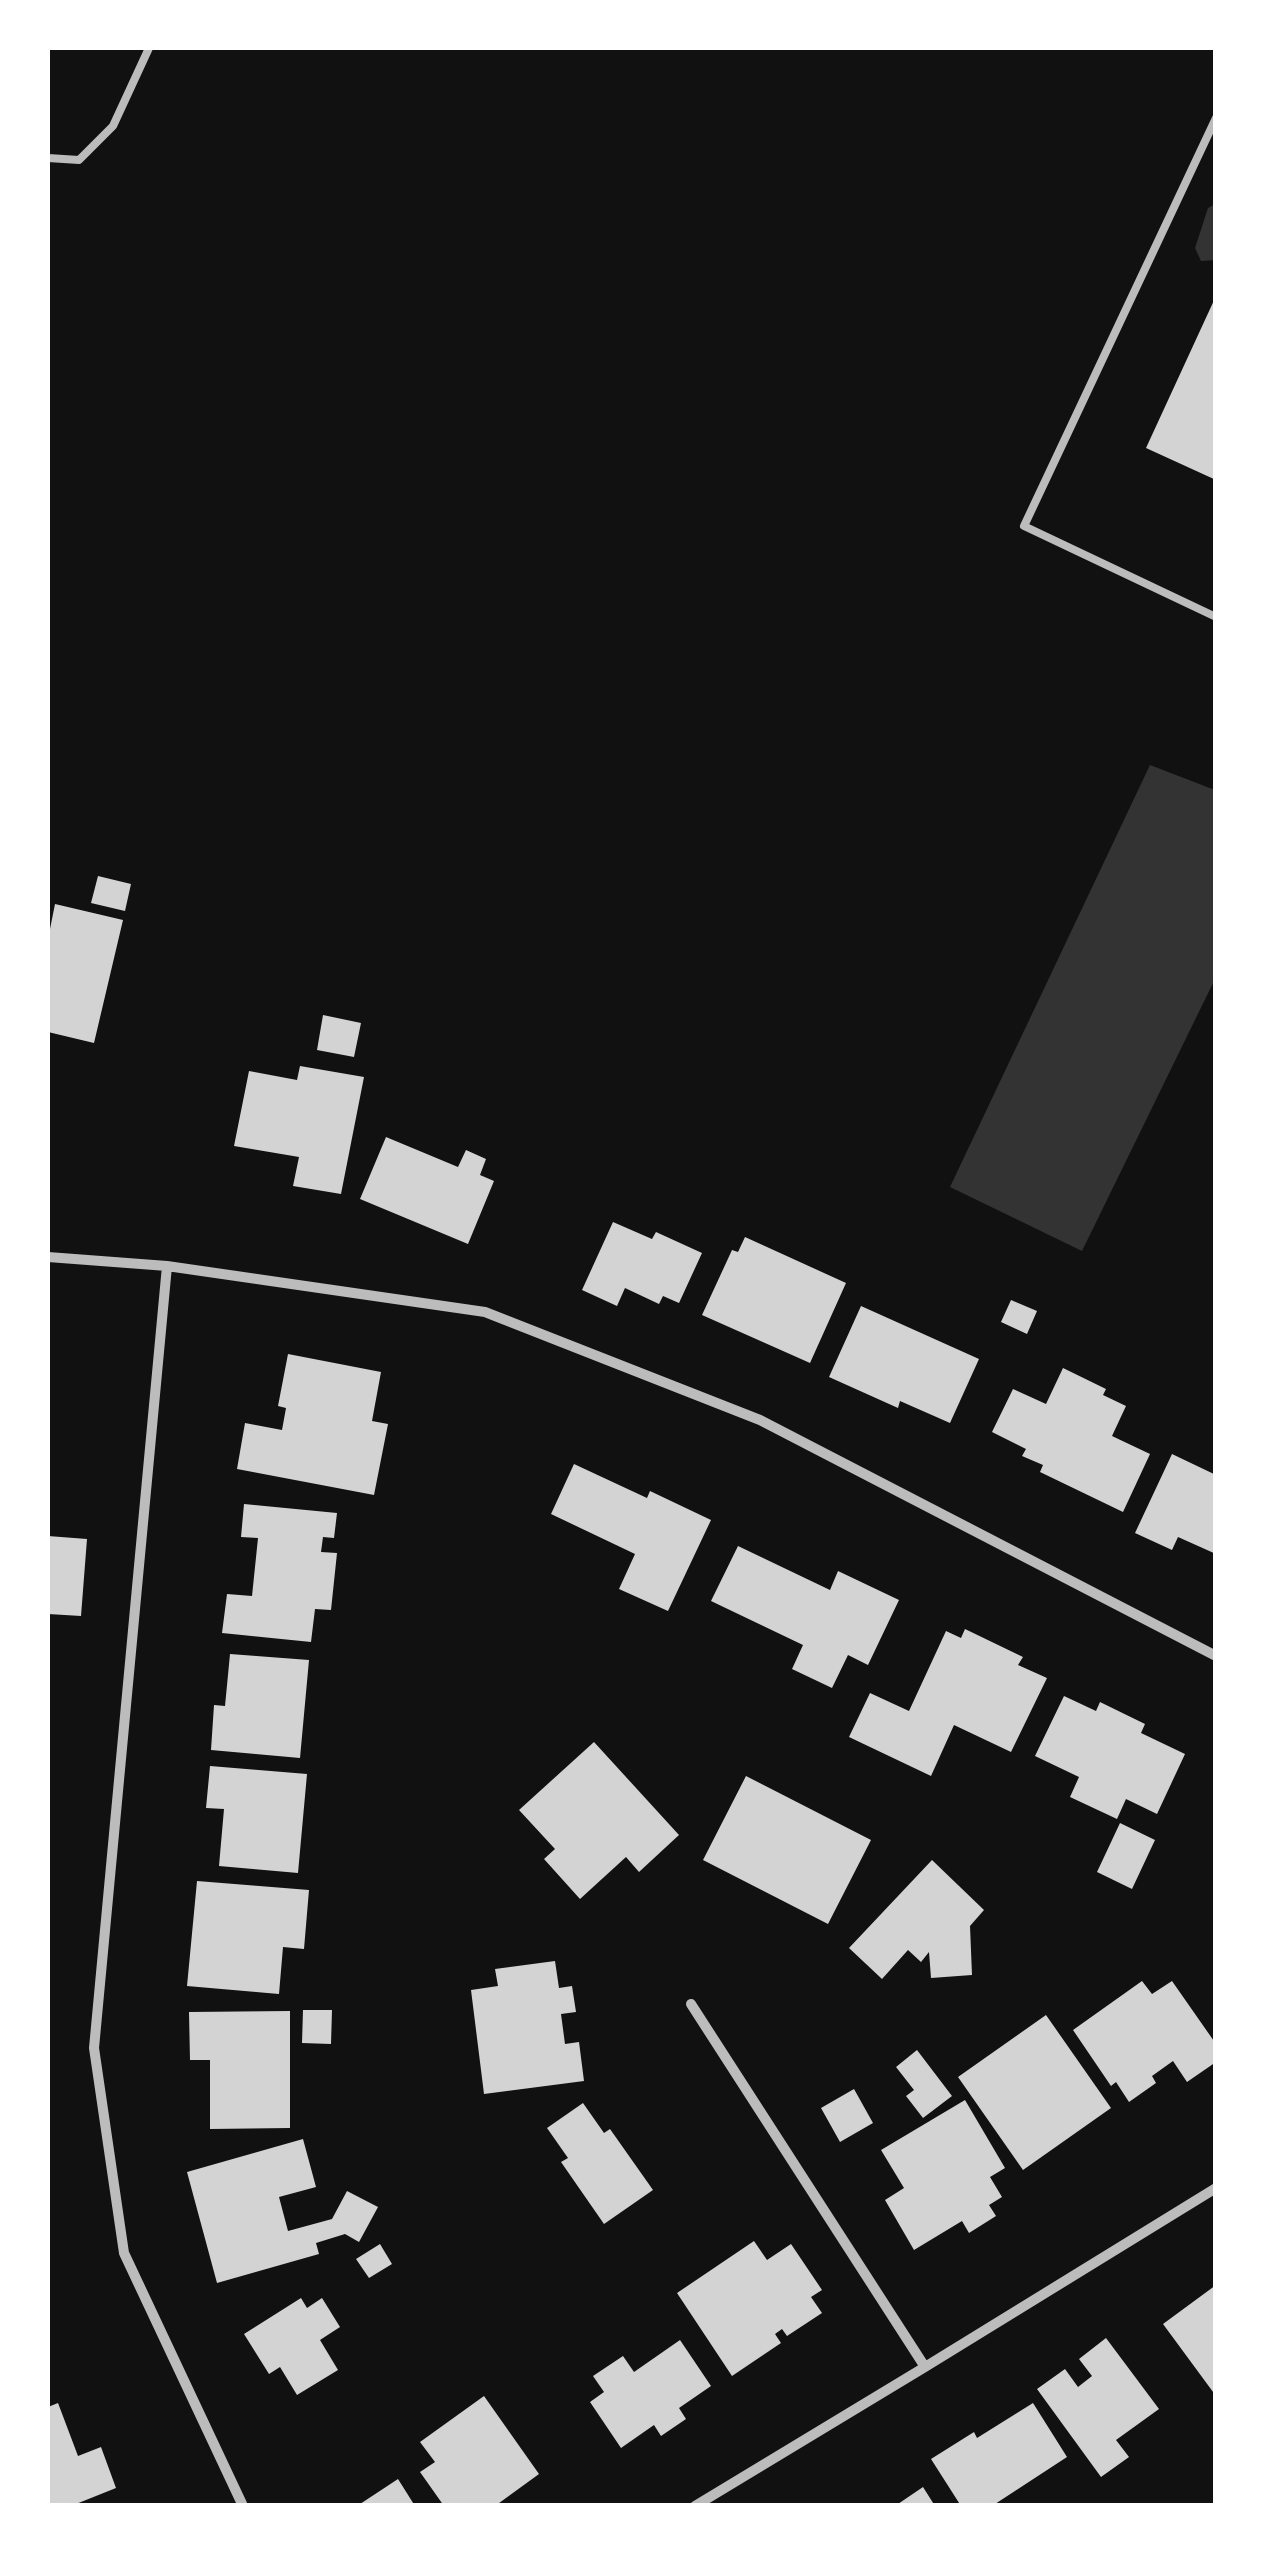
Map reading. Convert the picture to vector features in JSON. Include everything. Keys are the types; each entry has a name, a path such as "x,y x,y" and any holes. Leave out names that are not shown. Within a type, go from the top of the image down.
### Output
{"street":[{"path":"48,1256 167,1266 486,1312 760,1420 1216,1656"},
{"path":"167,1266 94,2048 124,2253 242,2506"},
{"path":"691,2004 925,2368"},
{"path":"695,2506 1216,2188"}],"lane":[{"path":"48,158 79,160 114,126 149,48"},
{"path":"1216,118 1024,526 1216,616"}],"shaded area":[{"path":"1215,204 1215,260 1201,261 1195,248 1208,208"},
{"path":"1150,765 1215,790 1215,979 1082,1251 950,1187"}],"building":[{"path":"1216,296 1216,480 1146,448"},
{"path":"98,876 131,884 125,911 91,903"},
{"path":"55,904 123,920 94,1043 48,1032 48,939"},
{"path":"323,1015 361,1023 354,1057 317,1050"},
{"path":"300,1066 364,1077 341,1194 293,1186 299,1157 234,1146 249,1071 297,1080"},
{"path":"386,1137 458,1167 466,1150 486,1159 480,1175 494,1181 468,1244 360,1199"},
{"path":"613,1222 652,1239 656,1232 702,1253 679,1303 663,1296 659,1304 625,1288 617,1306 582,1290"},
{"path":"745,1237 846,1283 810,1363 702,1315 732,1250 738,1252"},
{"path":"1011,1300 1037,1311 1027,1334 1001,1322"},
{"path":"861,1306 979,1359 950,1423 900,1401 898,1408 829,1377"},
{"path":"288,1354 381,1372 372,1421 388,1424 374,1495 237,1469 245,1423 282,1430 286,1408 278,1406"},
{"path":"1063,1368 1106,1389 1103,1395 1126,1406 1112,1436 1150,1454 1123,1512 1040,1472 1043,1465 1022,1456 1026,1449 992,1432 1013,1389 1046,1404"},
{"path":"1172,1454 1216,1475 1216,1554 1178,1537 1172,1550 1135,1533"},
{"path":"574,1464 647,1498 650,1491 711,1520 668,1611 619,1589 635,1554 551,1514"},
{"path":"244,1504 337,1513 334,1538 323,1537 321,1552 337,1553 331,1610 315,1609 311,1642 222,1633 227,1594 252,1596 258,1538 241,1537"},
{"path":"48,1536 87,1539 81,1616 48,1614"},
{"path":"738,1546 830,1590 838,1571 899,1600 868,1665 848,1655 832,1688 792,1669 803,1645 711,1601"},
{"path":"965,1629 1023,1657 1018,1665 1047,1678 1011,1752 954,1725 931,1776 849,1737 870,1693 909,1711 946,1631 961,1638"},
{"path":"230,1654 309,1660 300,1758 211,1750 214,1705 225,1706"},
{"path":"1064,1696 1096,1711 1100,1702 1145,1724 1141,1733 1185,1754 1157,1814 1126,1799 1117,1819 1070,1797 1079,1777 1035,1756"},
{"path":"594,1742 679,1835 639,1872 626,1857 580,1899 544,1859 555,1849 519,1810"},
{"path":"210,1766 307,1774 298,1873 219,1866 224,1809 206,1808"},
{"path":"746,1776 871,1840 828,1924 703,1860"},
{"path":"1120,1823 1155,1840 1132,1889 1097,1872"},
{"path":"932,1860 984,1910 970,1926 972,1975 931,1978 929,1952 921,1962 908,1950 882,1979 849,1948"},
{"path":"197,1881 309,1890 304,1949 283,1947 279,1994 187,1986"},
{"path":"555,1961 559,1988 572,1986 576,2012 561,2014 565,2044 579,2042 584,2081 484,2094 471,1990 498,1986 495,1969"},
{"path":"1142,1981 1152,1994 1172,1981 1216,2044 1216,2062 1187,2082 1173,2061 1152,2076 1156,2083 1129,2102 1116,2082 1111,2086 1073,2030"},
{"path":"303,2010 332,2010 331,2044 302,2043"},
{"path":"290,2011 290,2128 210,2129 210,2060 190,2060 189,2012"},
{"path":"1046,2015 1111,2108 1023,2170 958,2077"},
{"path":"917,2050 952,2096 923,2118 906,2096 914,2090 896,2067"},
{"path":"854,2089 873,2123 840,2142 821,2108"},
{"path":"965,2100 1005,2168 990,2177 1002,2197 989,2205 996,2216 969,2233 962,2221 914,2250 885,2200 904,2188 881,2150"},
{"path":"583,2103 604,2133 610,2129 653,2190 604,2224 561,2162 568,2158 547,2128"},
{"path":"303,2139 316,2187 279,2197 288,2231 332,2219 347,2191 378,2207 359,2242 345,2234 316,2243 319,2254 217,2283 187,2172"},
{"path":"754,2241 767,2260 791,2244 822,2290 811,2297 822,2313 787,2336 782,2329 775,2334 781,2343 732,2376 677,2293"},
{"path":"380,2244 392,2264 369,2278 356,2259"},
{"path":"1216,2285 1216,2396 1163,2324"},
{"path":"301,2298 307,2308 322,2298 340,2327 320,2340 338,2370 297,2395 280,2367 269,2374 244,2334"},
{"path":"1106,2338 1159,2409 1116,2440 1129,2457 1101,2477 1037,2389 1065,2369 1078,2387 1092,2376 1079,2359"},
{"path":"680,2340 711,2386 679,2408 686,2419 661,2436 654,2425 621,2448 590,2402 604,2392 593,2376 623,2356 634,2372"},
{"path":"484,2396 539,2474 495,2506 444,2506 420,2472 435,2462 420,2442"},
{"path":"58,2403 78,2456 101,2447 116,2488 71,2506 48,2506 48,2407"},
{"path":"1033,2403 1067,2457 992,2506 961,2506 931,2459 974,2432 977,2438"},
{"path":"398,2479 415,2506 357,2506"},
{"path":"923,2487 935,2506 895,2506"}]}
